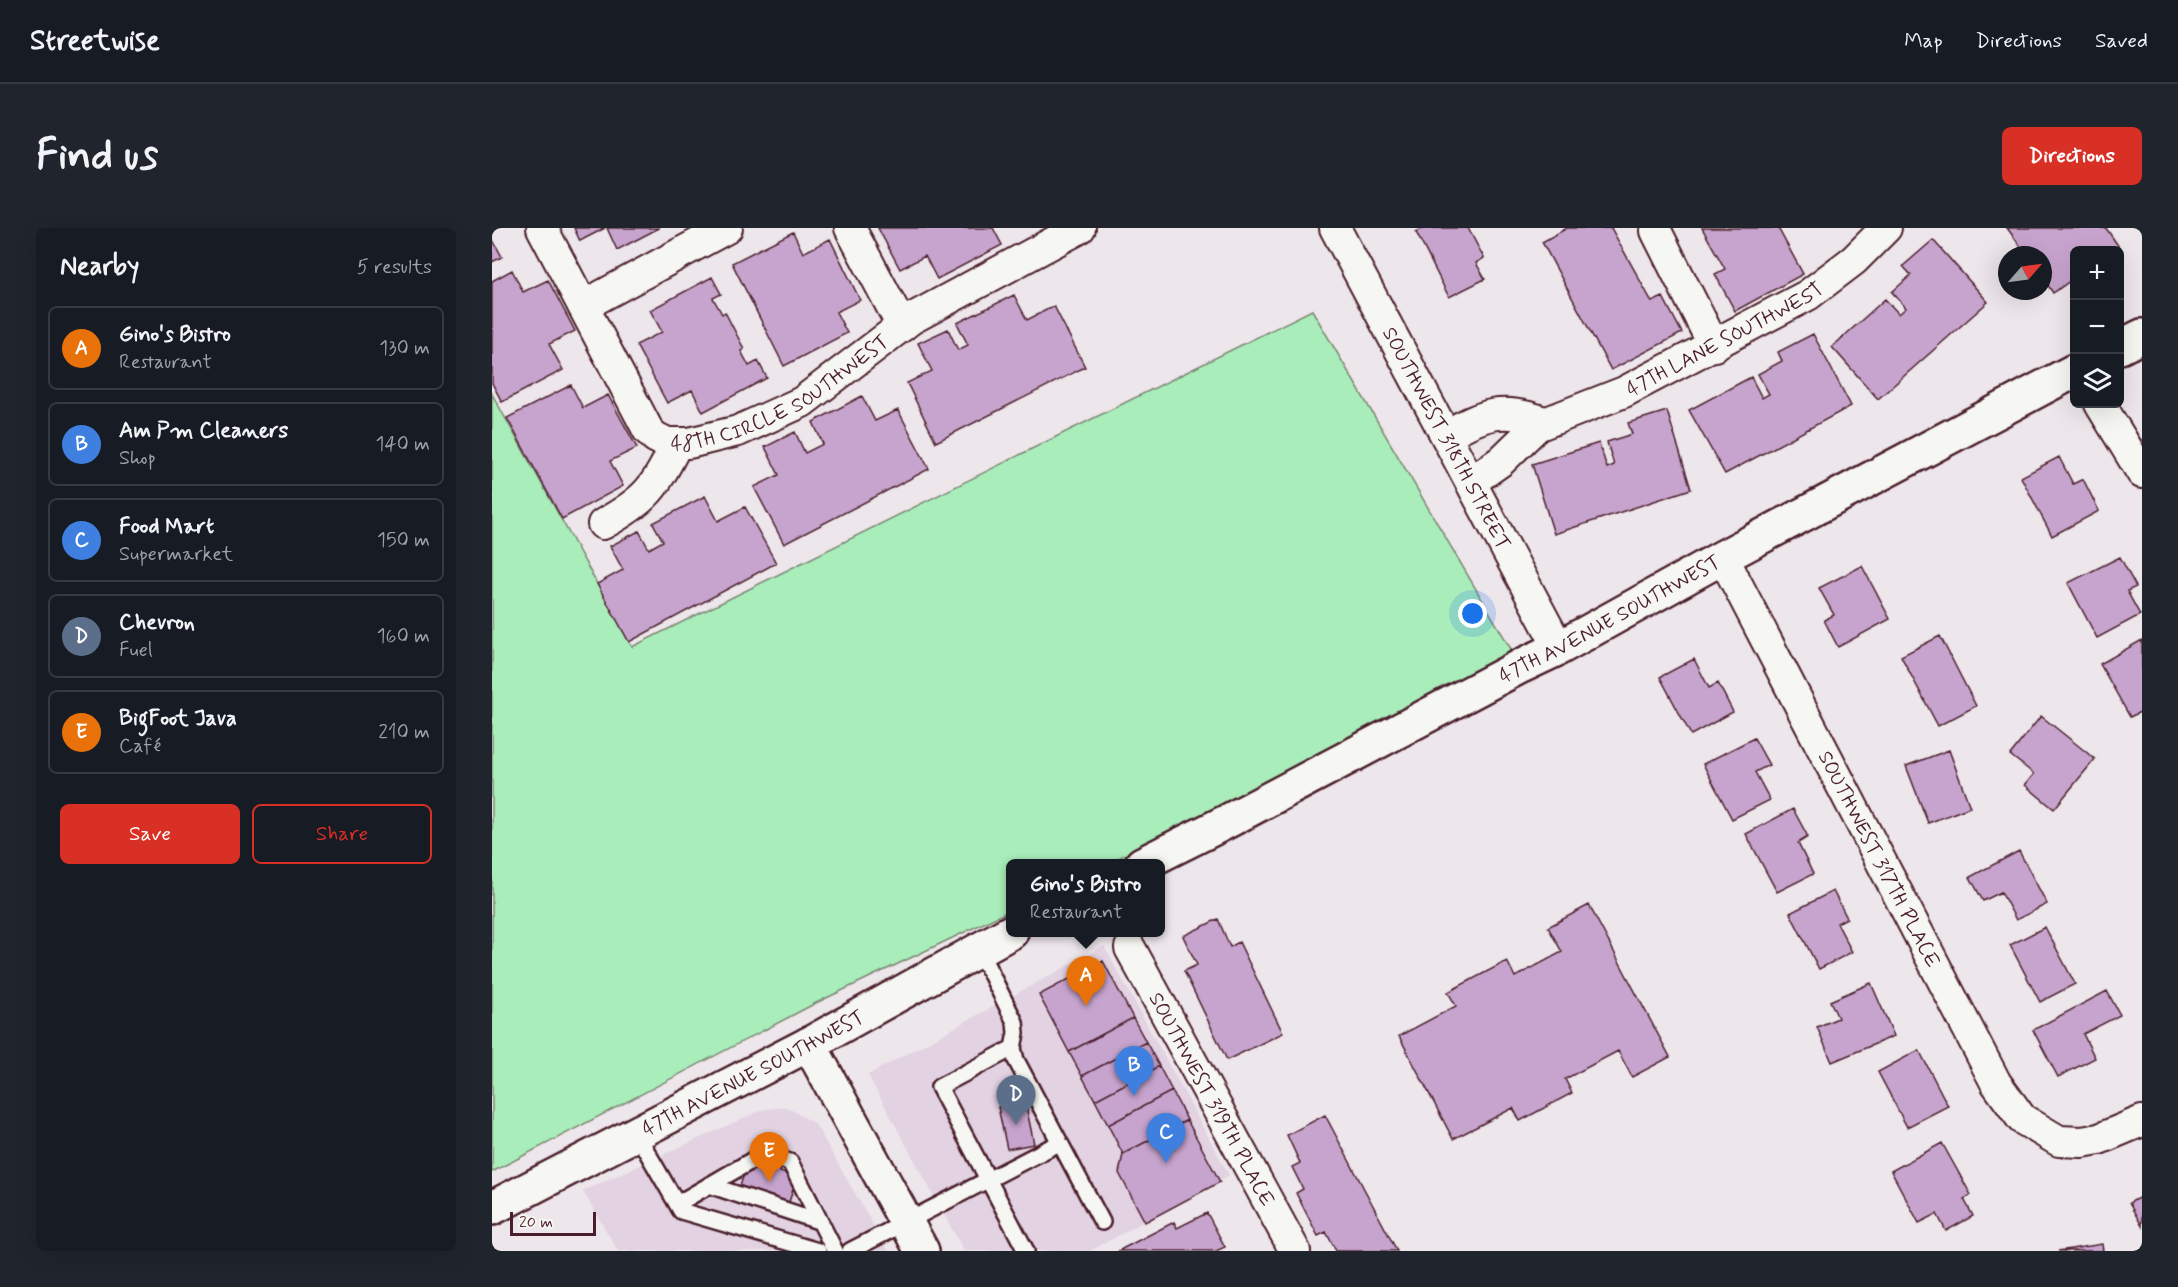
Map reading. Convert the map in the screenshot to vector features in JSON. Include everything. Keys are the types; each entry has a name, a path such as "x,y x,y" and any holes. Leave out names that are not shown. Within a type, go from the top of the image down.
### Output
{"main road":[{"path":"2124,345 2142,336"},
{"name":"47TH AVENUE SOUTHWEST","path":"1152,859 1559,648 1723,557 2070,373"},
{"name":"47TH AVENUE SOUTHWEST","path":"492,1208 809,1044 1006,936"},
{"path":"809,1044 922,1251"}],"street":[{"name":"48TH CIRCLE SOUTHWEST","path":"542,228 648,430 660,441 677,444 705,440 738,431 802,402 834,380 876,344 902,326 1080,228"},
{"path":"583,306 727,228"},
{"path":"850,228 902,326"},
{"name":"SOUTHWEST 318TH STREET","path":"1335,228 1559,648"},
{"name":"47TH LANE SOUTHWEST","path":"1471,482 1501,461 1530,432 1544,422 1616,396 1789,307 1824,284 1854,260 1887,228"},
{"path":"1656,231 1713,346"},
{"path":"2102,408 2142,473"},
{"path":"1446,435 1469,423 1495,414 1517,413 1544,422"},
{"path":"603,524 637,504 647,495 677,444"},
{"name":"SOUTHWEST 317TH PLACE","path":"1723,557 1996,1083 2022,1119 2059,1141 2082,1142 2099,1139 2142,1121"},
{"name":"SOUTHWEST 319TH PLACE","path":"1130,948 1295,1251"}],"lane":[{"path":"979,950 1015,1022 1016,1033 1013,1048 1016,1060 1102,1222"},
{"path":"1013,1048 939,1087 1026,1251"},
{"path":"636,1133 681,1211 818,1251"},
{"path":"850,1251 1059,1143"},
{"path":"677,1204 758,1157 769,1156 790,1162 835,1251"},
{"path":"709,1185 818,1221"}],"shaded area":[{"path":"1104,946 1229,1175 1090,1251 964,1251 868,1075"},
{"path":"786,1107 815,1124 888,1251 618,1251 583,1191 762,1110"}],"green space":[{"path":"1312,310 1521,666 1116,859 1006,859 1006,912 816,1003 492,1172 492,394 632,647"}],"building":[{"path":"574,228 605,228 580,241"},
{"path":"607,228 659,228 617,250"},
{"path":"878,228 993,228 1002,245 937,279 925,256 900,269"},
{"path":"1424,228 1468,228 1484,258 1476,263 1485,279 1449,297 1416,232"},
{"path":"1567,228 1611,228 1652,302 1663,297 1682,333 1611,370 1542,242"},
{"path":"1702,228 1778,228 1803,274 1735,311 1715,274 1725,269"},
{"path":"2007,228 2106,228 2118,246 2070,246 2070,281 2053,293 2052,246 2020,246"},
{"path":"793,232 803,253 830,239 860,300 836,312 847,333 784,366 732,263"},
{"path":"492,238 502,257 492,262"},
{"path":"1933,240 1988,302 1878,399 1832,347 1885,299 1899,314 1906,308 1892,292 1911,275 1903,266"},
{"path":"512,270 523,292 548,280 575,331 549,344 563,370 502,402 492,383 492,281"},
{"path":"712,277 721,294 713,298 722,314 725,312 744,349 741,351 749,366 758,361 767,378 703,412 692,390 667,403 636,345 662,332 650,310"},
{"path":"1014,295 1027,320 1054,306 1085,367 936,442 907,383 932,371 918,343 948,329 958,350 968,345 957,323"},
{"path":"1813,334 1851,406 1725,474 1689,410 1751,377 1762,398 1769,394 1758,374 1782,361 1778,352"},
{"path":"571,385 583,408 608,395 637,448 610,461 623,486 562,519 507,418"},
{"path":"862,396 875,421 898,410 929,469 784,544 754,487 779,475 765,447 795,432 805,453 823,444 813,422"},
{"path":"1667,411 1691,489 1554,534 1532,464 1599,443 1607,468 1614,465 1607,442 1632,434 1628,423"},
{"path":"2059,457 2073,484 2083,479 2099,511 2052,536 2021,477"},
{"path":"705,496 718,521 745,507 776,563 629,642 597,584 623,570 610,546 639,531 649,549 663,541 653,523"},
{"path":"2120,557 2136,587 2127,591 2140,615 2097,638 2068,583"},
{"path":"1862,566 1890,619 1838,647 1824,620 1834,615 1819,588"},
{"path":"1940,636 1976,706 1938,726 1901,656"},
{"path":"2142,640 2142,711 2130,717 2100,664"},
{"path":"1694,659 1709,688 1718,683 1733,712 1691,735 1660,677"},
{"path":"2041,716 2095,759 2054,809 2025,785 2034,774 2010,755"},
{"path":"1754,738 1769,765 1755,772 1770,800 1732,819 1703,764"},
{"path":"1949,750 1970,807 1928,823 1906,766"},
{"path":"1793,809 1808,837 1798,843 1813,874 1777,892 1746,834"},
{"path":"2019,851 2047,904 2016,920 2001,892 1983,901 1970,877"},
{"path":"1833,891 1847,918 1837,923 1852,952 1819,969 1790,913"},
{"path":"1589,905 1670,1057 1632,1077 1618,1051 1565,1079 1572,1093 1520,1121 1513,1108 1453,1139 1399,1036 1456,1006 1448,992 1507,961 1515,977 1562,952 1548,927"},
{"path":"1218,919 1230,947 1239,942 1283,1033 1227,1060 1184,971 1197,965 1183,936"},
{"path":"2045,927 2075,984 2040,1002 2010,945"},
{"path":"1103,961 1133,1018 1069,1052 1039,995"},
{"path":"1871,983 1894,1036 1832,1062 1817,1027 1838,1018 1830,1001"},
{"path":"2107,991 2120,1015 2083,1034 2095,1058 2058,1077 2033,1030"},
{"path":"1133,1018 1146,1042 1082,1076 1069,1052"},
{"path":"1146,1042 1159,1066 1095,1100 1082,1076"},
{"path":"1919,1050 1948,1106 1907,1127 1878,1072"},
{"path":"1159,1066 1172,1091 1108,1125 1095,1100"},
{"path":"1172,1091 1187,1120 1123,1154 1108,1125"},
{"path":"1025,1101 1034,1144 1007,1149 998,1107"},
{"path":"1325,1115 1397,1251 1336,1251 1326,1232 1318,1236 1296,1193 1303,1189 1292,1167 1300,1163 1287,1135"},
{"path":"1187,1120 1220,1182 1145,1222 1119,1173 1123,1154"},
{"path":"1942,1143 1971,1195 1964,1199 1973,1216 1946,1231 1937,1214 1919,1223 1891,1171"},
{"path":"767,1161 782,1166 780,1172 797,1177 789,1202 740,1186 748,1162 766,1167"},
{"path":"2142,1196 2142,1226 2129,1203"},
{"path":"1207,1213 1225,1247 1216,1251 1118,1251 1174,1222 1177,1228"},
{"path":"2102,1244 2103,1251 2058,1251"}],"place":[{"name":"Gino's Bistro","path":"1086,1006"},
{"name":"Am Pm Cleaners","path":"1134,1096"},
{"name":"Chevron","path":"1016,1125"},
{"name":"Food Mart","path":"1166,1163"},
{"name":"BigFoot Java","path":"769,1182"}]}
